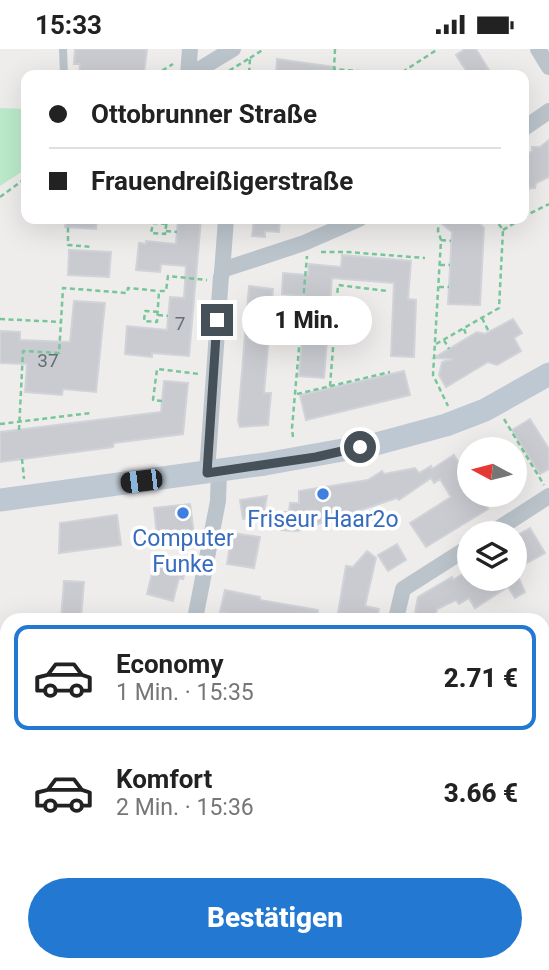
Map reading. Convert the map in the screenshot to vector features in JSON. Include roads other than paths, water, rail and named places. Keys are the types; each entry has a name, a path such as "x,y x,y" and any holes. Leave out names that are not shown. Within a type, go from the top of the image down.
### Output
{"main road":[{"path":"0,499 316,457 419,433 485,410 549,374"}],"street":[{"path":"189,70 190,49"},
{"path":"198,70 233,49"},
{"path":"538,49 549,67"},
{"path":"215,60 223,70"},
{"path":"529,125 549,111"},
{"path":"196,613 218,501 213,472 213,375 226,224"},
{"path":"221,275 348,224"},
{"path":"510,521 549,495"},
{"path":"397,613 403,589 457,555"}],"lane":[{"path":"63,49 64,70"}],"place":[{"name":"Friseur Haar2o","path":"323,494"},
{"name":"Computer Funke","path":"183,513"}]}
